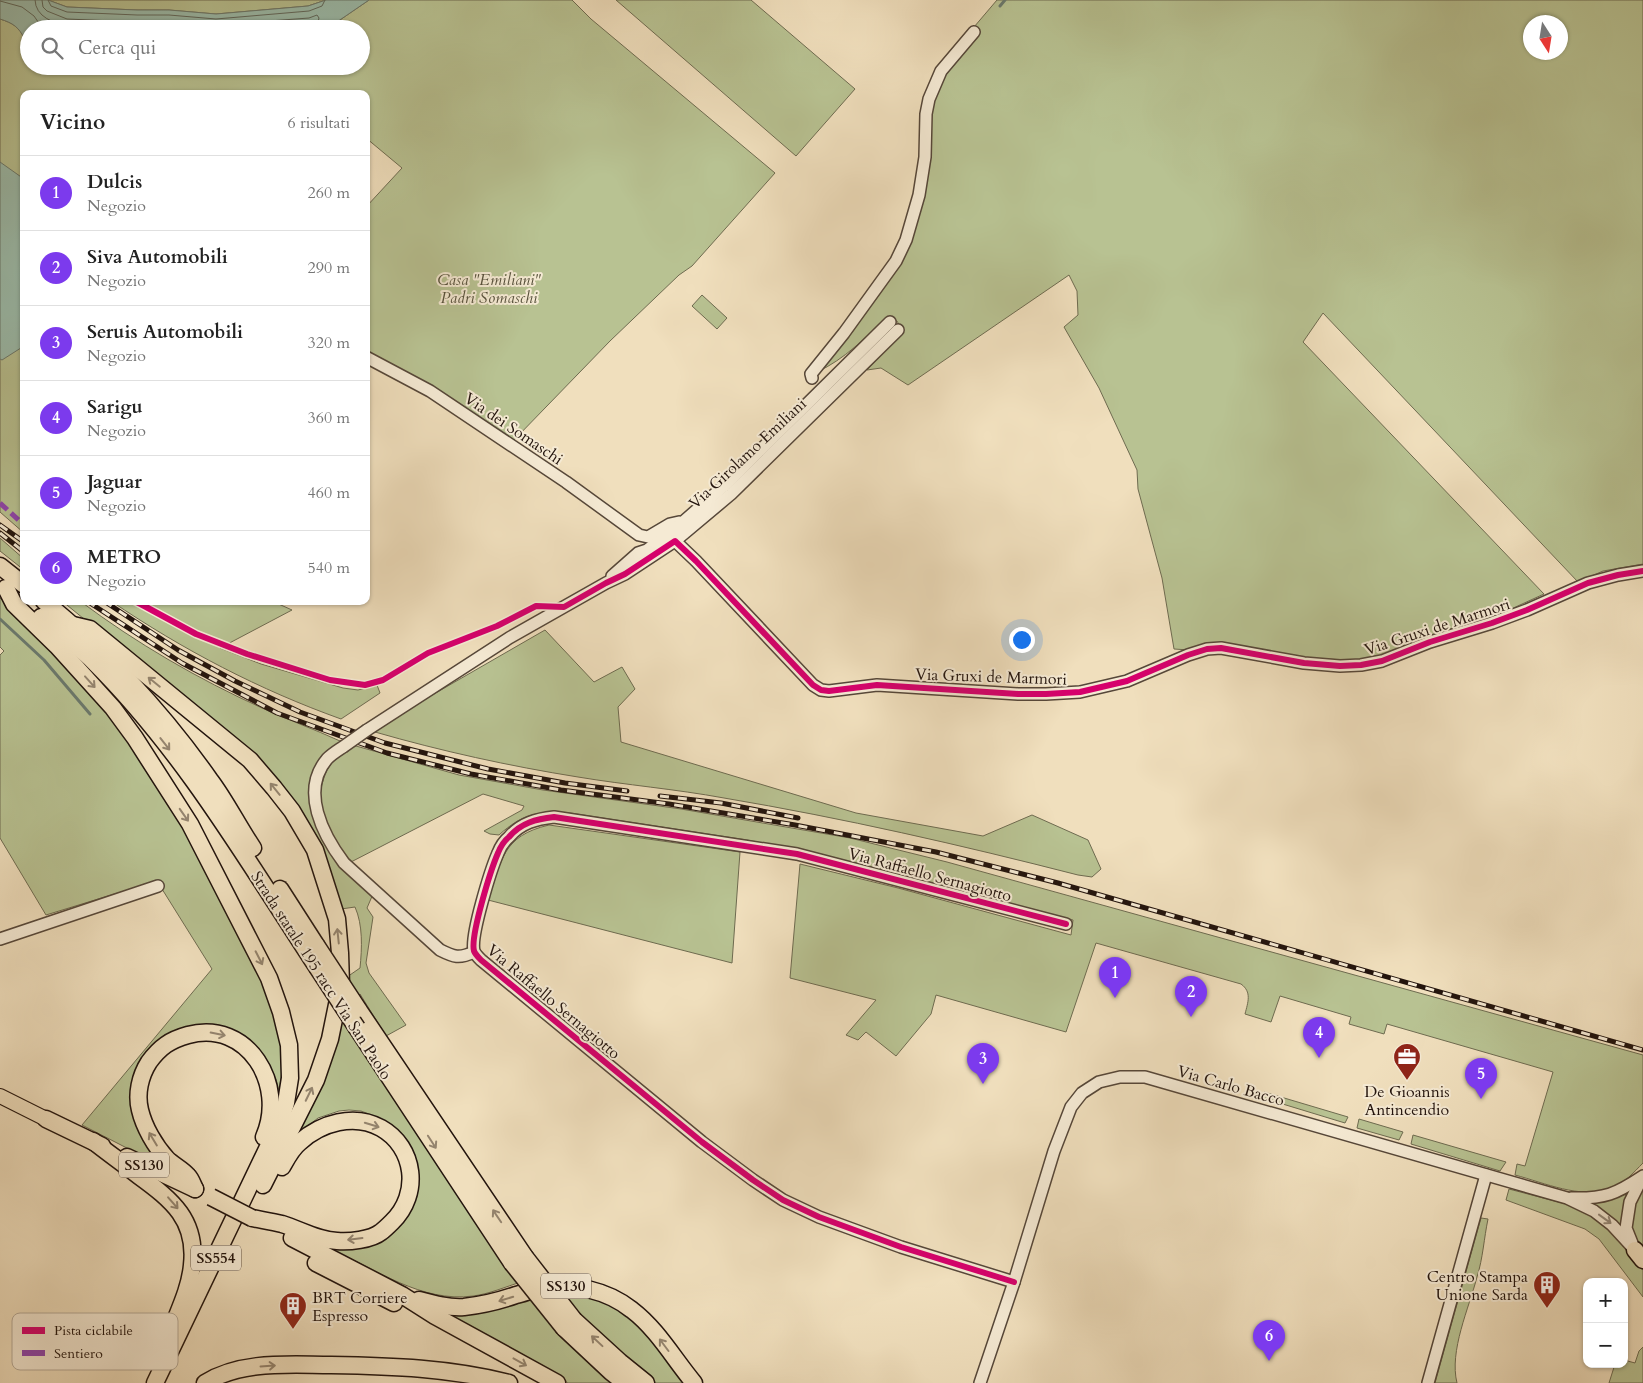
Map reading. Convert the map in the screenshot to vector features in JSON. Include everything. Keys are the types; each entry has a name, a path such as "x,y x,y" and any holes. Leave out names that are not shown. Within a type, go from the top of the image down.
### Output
{"highway":[{"path":"0,566 20,582"},
{"path":"3,586 14,604 69,660 112,708 135,738 190,824 269,978 281,1012 289,1045 290,1078 281,1135"},
{"name":"Strada statale 195 racc Via San Paolo","path":"3,586 20,600"},
{"name":"Strada statale 195 racc Via San Paolo","path":"26,605 93,661 147,720 196,784 357,1028 518,1260 569,1324 625,1383"},
{"name":"Strada statale 195 racc Via San Paolo","path":"49,605 116,666 181,740 212,781 242,832 358,1009 518,1260"},
{"path":"73,625 90,630 250,760 292,811 315,850 337,919 341,985 330,1039 316,1080 281,1135"},
{"path":"195,1189 189,1176 168,1160 146,1126 140,1108 139,1086 146,1068 156,1052 174,1039 200,1032 224,1035 244,1045 258,1061 268,1082 271,1106 269,1126 243,1183 245,1197"},
{"name":"SS130","path":"46,1119 252,1218 282,1228 305,1245 402,1295 432,1314 557,1383"},
{"path":"263,1185 275,1178 298,1143 316,1129 336,1123 358,1120 380,1127 397,1141 408,1158 412,1180 407,1200 396,1218 380,1233 362,1239 338,1241 318,1238 282,1228"},
{"name":"SS554","path":"178,1360 263,1185 281,1135"},
{"name":"SS554","path":"178,1335 245,1197 281,1135"},
{"path":"93,1142 166,1195 180,1211 188,1226 192,1243 192,1266 187,1288 177,1313"},
{"path":"305,1245 311,1260 420,1316 432,1314"},
{"name":"SS130","path":"402,1295 442,1306 463,1307 499,1301 541,1288 566,1286 590,1289 614,1298 632,1310 650,1327 694,1383"},
{"name":"Strada statale 195 racc Via San Paolo","path":"569,1324 646,1383"},
{"path":"205,1383 232,1371 283,1365 395,1366 461,1372 509,1383"},
{"path":"147,1383 154,1370"},
{"name":"SS554","path":"155,1383 161,1370"},
{"name":"SS554","path":"167,1383 173,1370"}],"main road":[{"path":"0,1096 46,1119"}],"street":[{"name":"Via Girolamo Emiliani","path":"812,378 811,374 896,261 906,240 919,195 925,157 926,114 929,99 941,71 974,32"},
{"name":"Via Girolamo Emiliani","path":"474,952 464,956 453,957 440,950 344,863 332,848 319,820 315,799 318,775 327,760 367,730 509,638 606,583 641,558 675,541 731,494 894,326 835,376 724,486 675,529 647,550 641,558"},
{"name":"Via dei Somaschi","path":"370,359 430,391 566,482 639,535"},
{"path":"810,401 812,378 835,376"},
{"path":"641,558 639,535 648,537 670,524 682,522"},
{"name":"Via Gruxi de Marmori","path":"675,541 814,685 821,690 829,691 877,685 1018,694 1080,692 1127,681 1207,649 1221,648 1304,663 1361,666 1382,661 1437,640 1492,624 1588,583 1643,571"},
{"name":"Via Raffaello Sernagiotto","path":"1014,1282 882,1240 819,1217 783,1200 702,1142 481,960 474,952 474,940 484,894 498,852 508,838 519,828 535,819 554,817 797,854 1066,924"},
{"path":"0,939 158,886"},
{"name":"Via Carlo Bacco","path":"980,1383 1014,1282 1054,1151 1070,1107 1082,1093 1100,1082 1120,1077 1145,1077 1567,1198"},
{"path":"1428,1383 1486,1175"},
{"path":"1567,1198 1604,1196 1620,1191 1643,1176"},
{"path":"1639,1255 1626,1228 1630,1202 1643,1176"},
{"path":"1567,1198 1594,1211 1612,1225 1639,1255"}],"green space":[{"path":"48,0 326,0 308,6 216,14 169,10 67,7"},
{"name":"Casa \"Emiliani\" Padri Somaschi","path":"369,0 572,0 591,19 775,173 692,266 679,275 610,341 514,440 370,354 370,203 402,168 370,141 370,90 20,90 20,530 0,512 0,19 9,22 20,31 20,75 370,75 370,20 340,20"},
{"path":"616,0 751,0 855,89 796,156"},
{"path":"997,0 1643,0 1643,564 1603,571 1578,582 1323,313 1303,342 1544,594 1498,615 1432,635 1382,655 1358,661 1174,649 1162,578 1138,489 1137,470 1099,388 1064,327 1078,315 1077,291 1069,275 908,385 881,368 867,370 903,332 897,321 887,317 846,354 817,372 901,260 930,122 933,98 939,82 974,27"},
{"path":"702,295 727,318 717,329 692,306"},
{"path":"0,538 20,556 20,567 0,551"},
{"path":"0,598 30,625 109,712 177,812 257,971 275,1019 282,1054 279,1091 276,1079 264,1057 246,1040 179,1033 134,1083 162,1162 158,1164 82,1125 212,969 157,881 46,915 0,838 0,655 4,651 0,647"},
{"path":"67,605 86,605 145,646 214,685 262,708 340,741 319,764 317,828 323,841 335,858 373,894 367,908 373,917 366,963 369,973 406,1025 386,1036 360,994 357,1036 521,1282 473,1296 454,1297 435,1294 399,1283 331,1249 330,1245 356,1246 414,1199 396,1131 377,1117 361,1111 339,1111 318,1118 297,1135 347,977 360,968 361,929 355,907 341,909 330,869 320,850 237,744"},
{"path":"117,605 281,605 292,610 220,648 261,664 343,688 358,690 377,685 380,693 341,719 311,708 223,668"},
{"path":"545,630 594,682 622,667 635,689 618,707 621,742 856,813 983,836 1032,815 1088,840 1101,869 1092,877 1078,875 857,823 706,795 526,768 475,758 375,732 420,702"},
{"path":"356,746 459,775 543,790 681,809 850,838 947,862 1643,1055 1643,1163 1619,1185 1599,1192 1562,1189 1515,1175 1517,1164 1525,1166 1553,1072 1387,1024 1384,1034 1349,1024 1351,1017 1280,996 1271,1022 1245,1014 1248,994 1241,984 1096,943 1066,1032 936,995 931,1014 896,1056 866,1032 858,1040 846,1035 876,1000 790,978 800,864 898,888 1071,935 1073,920 816,853 747,840 570,813 549,812 532,815 516,822 499,835 490,834 484,831 522,810 524,806 483,794 349,863 325,826 320,800 325,774 329,767 340,755"},
{"path":"549,825 740,852 732,963 488,900 501,862 513,843 533,830"},
{"path":"1264,1092 1348,1117 1345,1123 1263,1098"},
{"path":"1359,1119 1403,1132 1399,1140 1357,1128"},
{"path":"1413,1135 1506,1162 1500,1171 1411,1144"},
{"path":"1643,1185 1643,1255 1634,1237 1632,1216 1636,1196"},
{"path":"1509,1189 1570,1205 1598,1219 1620,1239 1643,1270 1643,1297 1599,1239 1585,1229 1506,1200"},
{"path":"1626,1194 1621,1225 1589,1203 1600,1202"},
{"path":"1481,1218 1488,1219 1479,1270 1458,1344 1455,1371 1457,1383 1435,1383"},
{"path":"574,1289 623,1310 647,1335 684,1383 655,1383 582,1316 561,1331 613,1383 568,1383 549,1372 549,1369 433,1307"},
{"path":"1643,1347 1643,1383 1609,1383 1614,1368 1628,1368 1628,1361 1635,1363 1639,1351"}],"water":[{"path":"0,0 48,0 67,7 169,10 216,14 308,6 326,0 369,0 340,20 20,20 20,32 9,22 0,19"},
{"path":"0,162 20,176 20,349 2,360 0,359"}],"waterway":[{"path":"1000,6 1005,0"},
{"path":"0,619 44,660 90,714"}],"railway":[{"path":"0,525 20,539"},
{"path":"0,533 20,549"},
{"path":"93,605 182,663 277,713 387,753 471,774 561,790 669,804 795,825 936,852 1058,883 1643,1050"},
{"path":"110,605 178,650 235,681 300,712 385,743 488,769 565,783 627,791"},
{"path":"660,796 721,803 798,818"}],"marked path":[{"path":"0,503 20,521"}],"cycle path":[{"path":"142,605 196,634 247,654 330,680 365,685 383,680 428,653 497,626 536,606 564,607 625,574 675,541 813,685 821,690 829,691 877,685 1046,694 1080,692 1127,681 1207,649 1221,648 1304,663 1340,666 1382,661 1430,642 1527,610 1588,583 1643,571"},
{"path":"1014,1282 901,1247 819,1217 783,1200 702,1142 481,960 474,951 475,932 486,887 505,840 524,825 554,817 797,854 1066,924"}],"place":[{"name":"Dulcis","path":"1115,998"},
{"name":"Siva Automobili","path":"1191,1017"},
{"name":"Sarigu","path":"1319,1058"},
{"name":"De Gioannis Antincendio","path":"1407,1081"},
{"name":"Seruis Automobili","path":"983,1084"},
{"name":"Jaguar","path":"1481,1099"},
{"name":"Centro Stampa Unione Sarda","path":"1547,1309"},
{"name":"BRT Corriere Espresso","path":"293,1330"},
{"name":"METRO","path":"1269,1361"}]}
